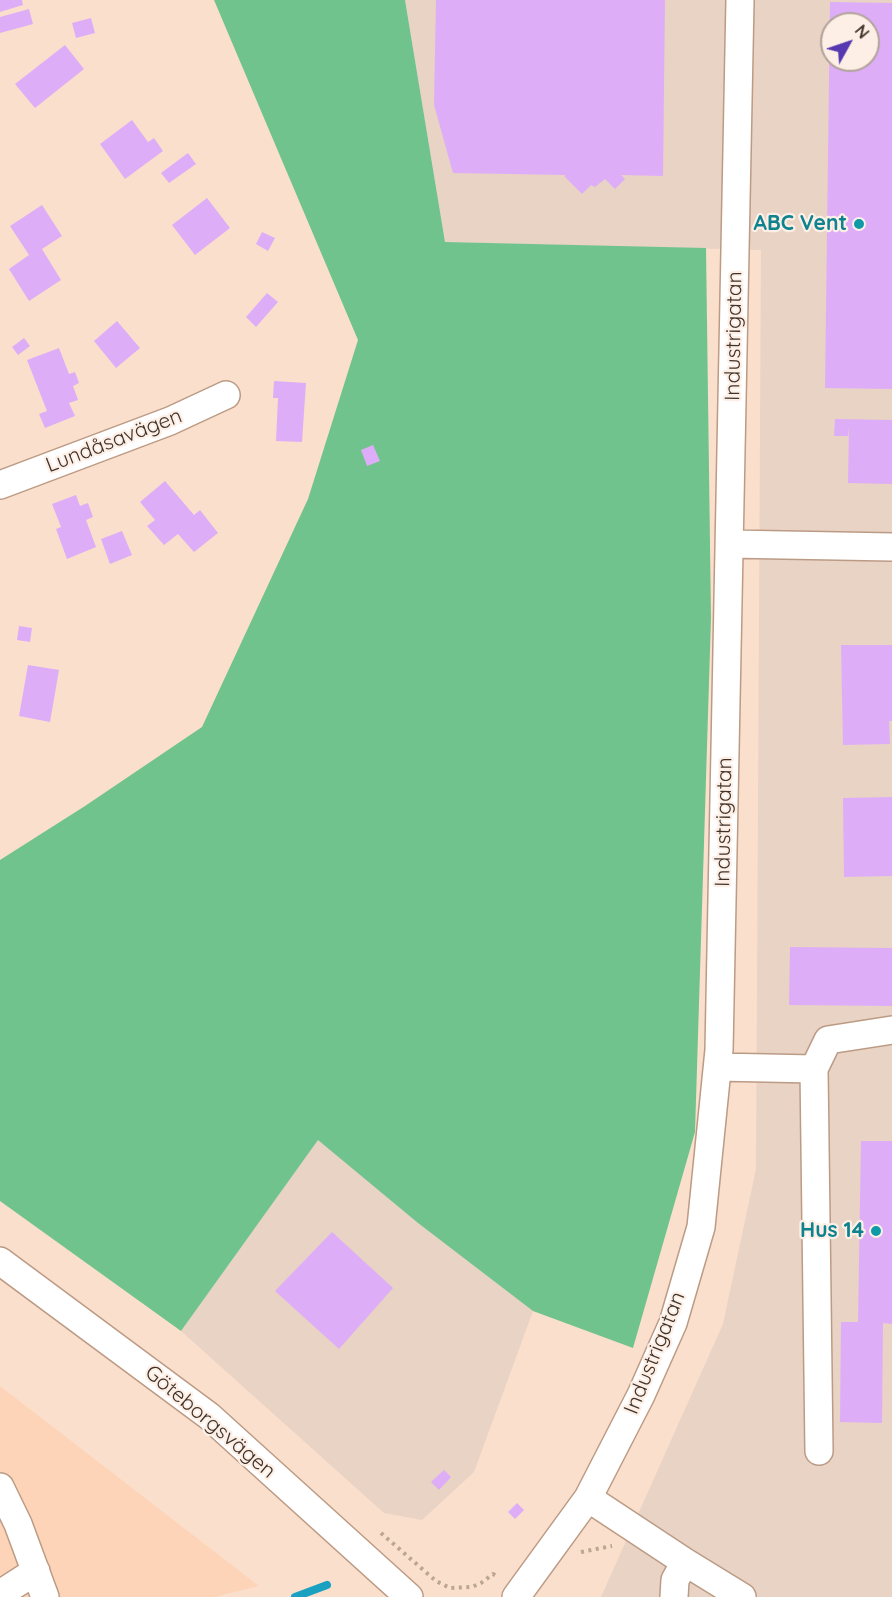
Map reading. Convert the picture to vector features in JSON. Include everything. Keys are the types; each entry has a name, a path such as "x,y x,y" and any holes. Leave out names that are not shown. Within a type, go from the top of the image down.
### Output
{"street":[{"name":"Industrigatan","path":"516,1597 588,1498 641,1395 673,1323 701,1227 720,1038 740,0"},
{"name":"Lundåsavägen","path":"0,485 170,421 226,395"},
{"path":"730,544 892,547"},
{"path":"819,1451 814,1069 828,1040 892,1030"},
{"path":"718,1067 814,1069"},
{"name":"Göteborgsvägen","path":"0,1261 209,1416 409,1597"},
{"path":"0,1488 18,1524 45,1597"},
{"path":"588,1498 742,1597"},
{"path":"674,1597 675,1580 685,1562"},
{"path":"0,1594 36,1571"}],"path":[{"path":"577,1554 613,1546"}],"shaded area":[{"path":"405,0 892,0 892,1597 601,1597 723,1324 756,1169 761,250 445,242"},
{"path":"318,1139 418,1223 533,1311 474,1472 422,1520 384,1513 181,1331"},
{"path":"0,1386 259,1586 214,1597 0,1597"}],"green space":[{"path":"214,0 405,0 445,242 706,248 711,618 695,1132 633,1348 533,1311 418,1223 318,1140 181,1331 0,1201 0,860 202,727 308,499 358,340"}],"building":[{"path":"0,0 22,0 23,5 0,12"},
{"path":"436,0 665,0 663,176 621,175 625,179 615,189 605,179 595,187 591,185 582,194 565,175 453,173 434,105"},
{"name":"ABC Vent","path":"830,2 892,3 892,389 825,388 829,72 880,72 880,12 830,12"},
{"path":"29,9 33,24 0,33 0,17"},
{"path":"91,18 95,33 76,38 72,23"},
{"path":"65,45 84,69 35,108 15,84"},
{"path":"132,120 148,142 154,138 163,151 125,179 100,144"},
{"path":"188,153 196,164 169,183 161,173"},
{"path":"207,198 230,228 195,255 172,225"},
{"path":"42,205 62,236 42,249 61,280 29,301 9,269 29,255 10,226"},
{"path":"262,232 275,238 268,251 256,244"},
{"path":"267,293 278,302 256,327 246,317"},
{"path":"117,321 140,348 116,368 94,341"},
{"path":"24,338 30,346 18,355 12,347"},
{"path":"59,348 69,374 75,372 79,383 73,386 78,400 69,403 75,416 45,428 39,414 47,411 27,360"},
{"path":"274,381 306,383 302,442 276,441 278,398 273,398"},
{"path":"835,419 892,420 892,484 848,483 849,427 848,436 834,436"},
{"path":"373,445 380,461 367,466 361,450"},
{"path":"165,481 194,515 200,510 218,533 194,552 178,534 164,545 147,526 155,520 140,502"},
{"path":"76,495 80,506 88,503 93,517 86,520 96,547 67,559 56,529 61,527 52,504"},
{"path":"122,531 132,555 110,564 101,539"},
{"path":"19,626 32,628 30,642 17,640"},
{"path":"841,645 892,645 890,744 843,745"},
{"path":"28,665 59,670 50,722 19,716"},
{"path":"892,797 892,876 844,877 843,798"},
{"path":"790,947 892,948 892,1006 789,1005"},
{"name":"Hus 14","path":"861,1141 892,1141 892,1324 883,1323 882,1423 840,1422 841,1322 858,1322"},
{"path":"332,1232 393,1288 339,1349 275,1291"},
{"path":"444,1470 451,1477 439,1490 431,1482"},
{"path":"517,1503 524,1510 515,1519 508,1512"}],"waterway":[{"path":"295,1597 327,1585"}],"place":[{"name":"ABC Vent","path":"859,224"},
{"name":"Hus 14","path":"876,1231"}]}
